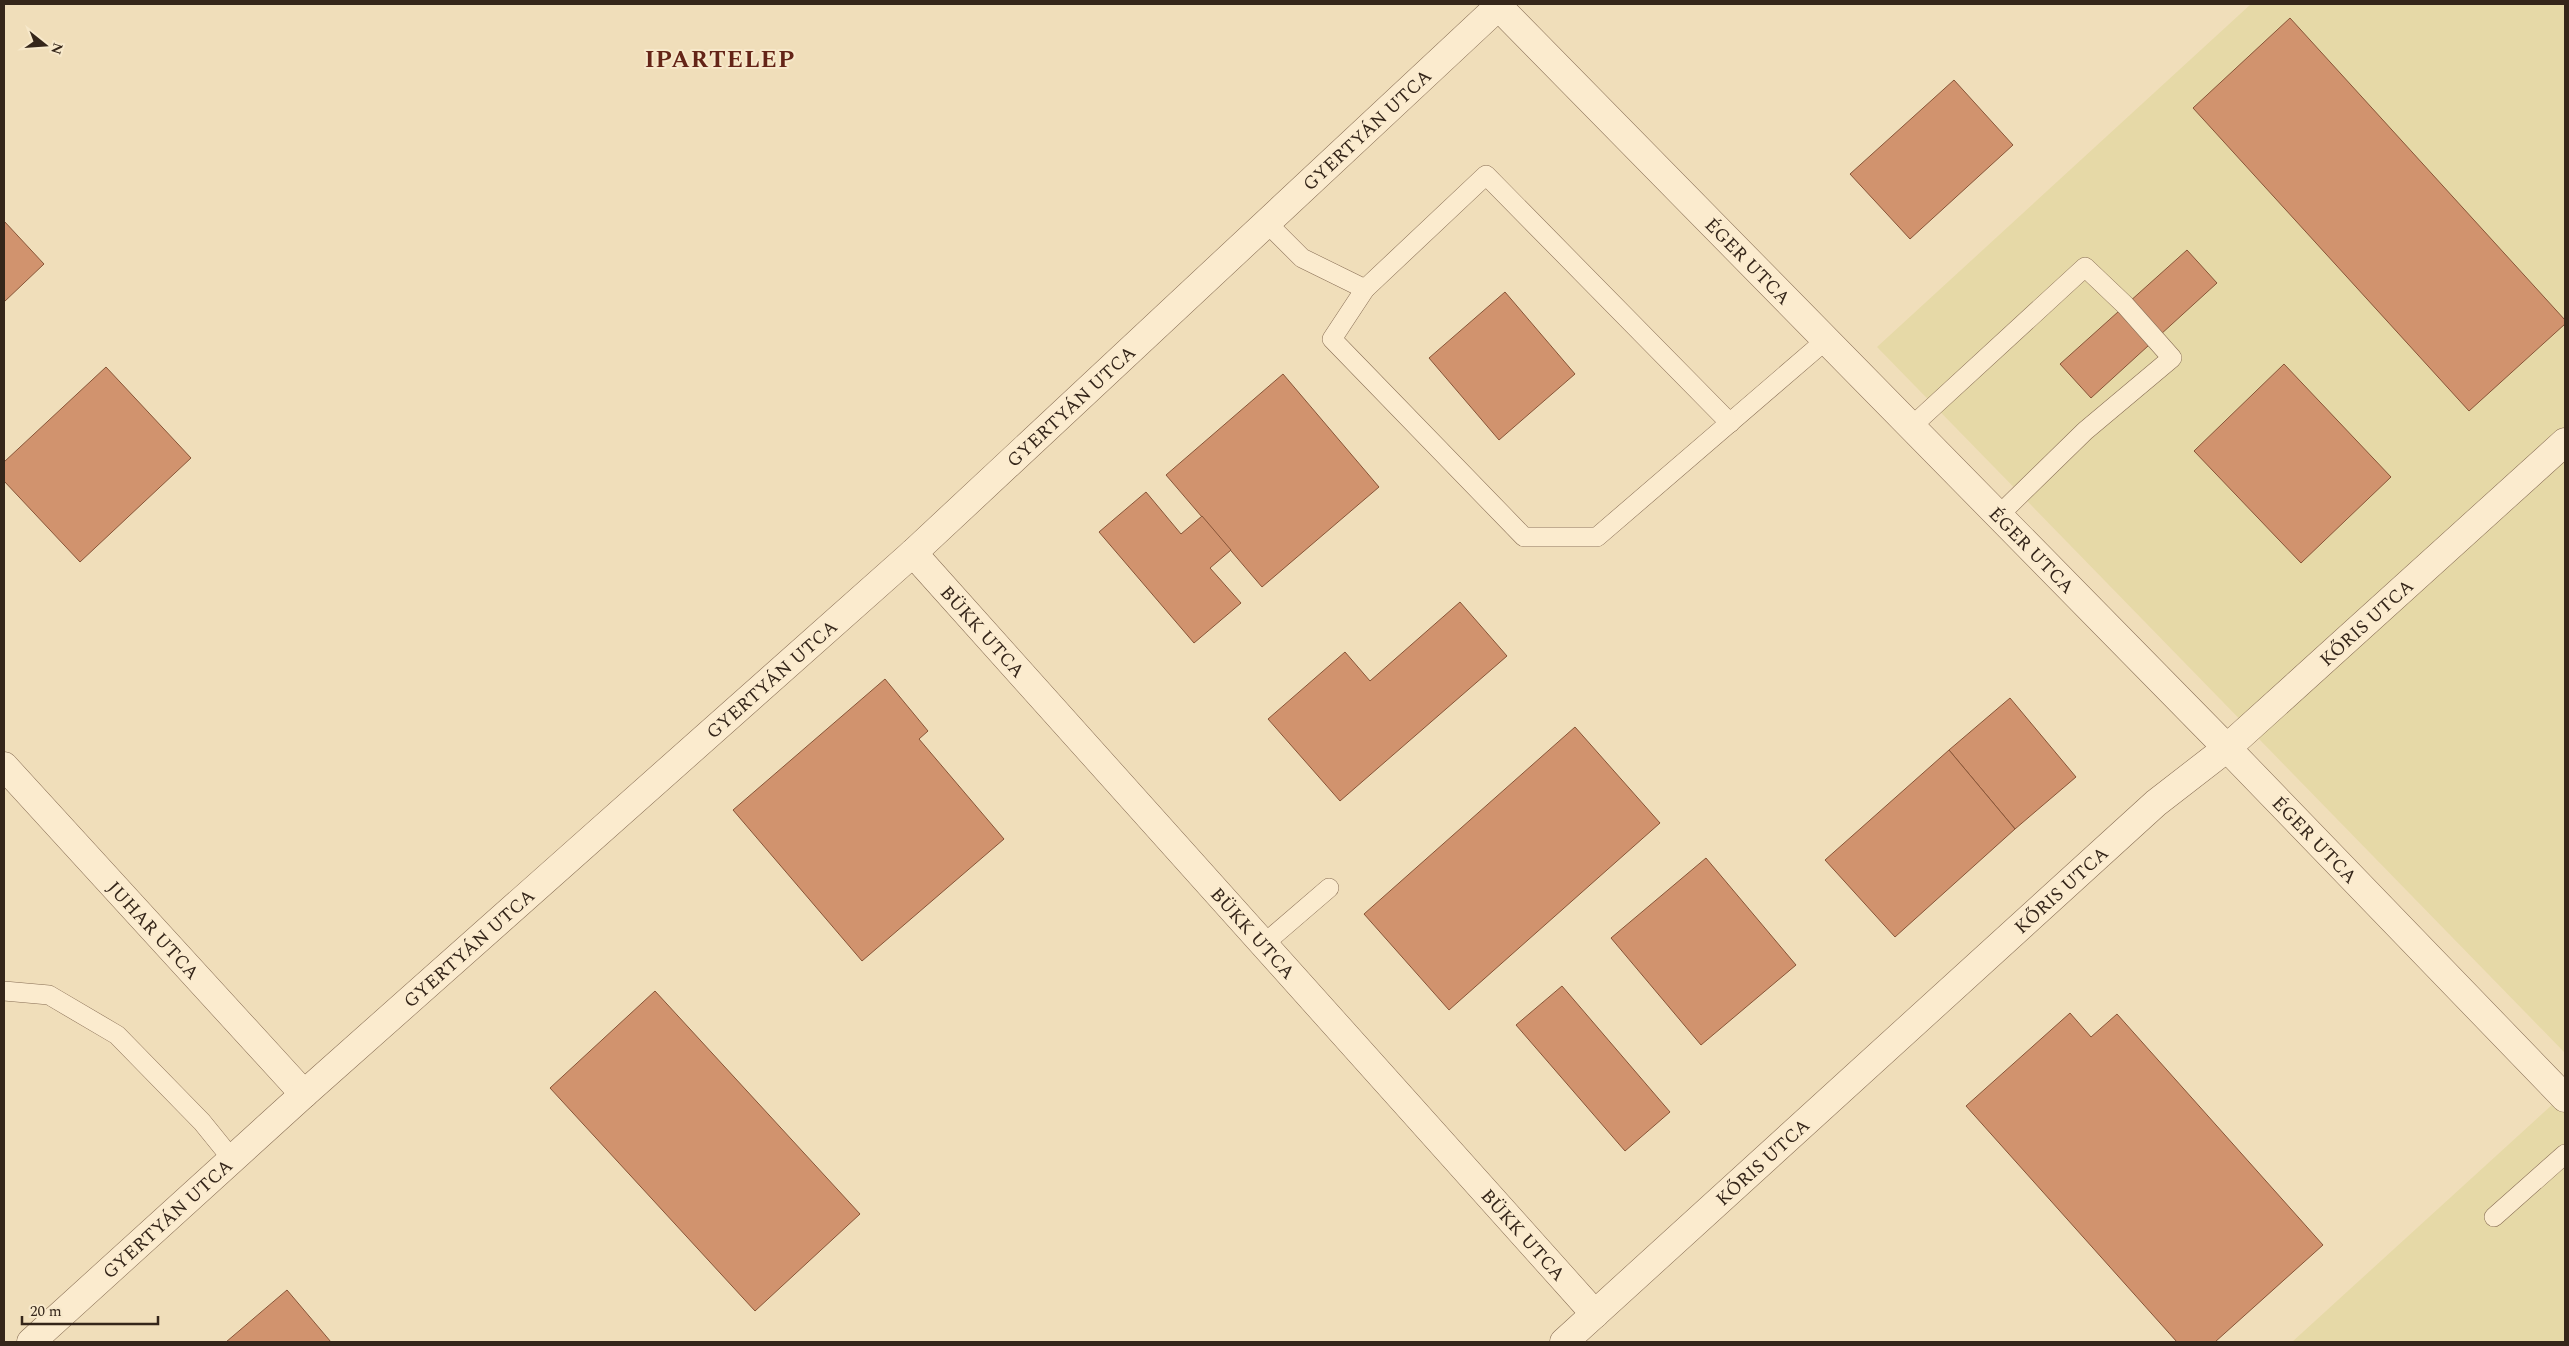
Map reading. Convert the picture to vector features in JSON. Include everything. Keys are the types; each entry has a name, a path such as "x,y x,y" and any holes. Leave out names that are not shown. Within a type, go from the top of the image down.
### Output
{"street":[{"name":"GYERTYÁN UTCA","path":"31,1342 304,1094 913,552 1499,5"},
{"name":"ÉGER UTCA","path":"1499,5 2227,748 2565,1098"},
{"name":"KŐRIS UTCA","path":"1564,1342 2156,804 2227,748 2565,442"},
{"name":"BÜKK UTCA","path":"913,552 1265,943 1595,1314"},
{"name":"JUHAR UTCA","path":"4,766 304,1094"}],"lane":[{"path":"1730,423 1486,175 1365,289 1332,339 1524,538 1597,537 1730,423 1826,340"},
{"path":"1266,222 1302,258 1365,289"},
{"path":"1911,427 2085,267 2125,305 2172,358 2085,431 1998,516"},
{"path":"1265,943 1329,888"},
{"path":"4,991 49,995 117,1035 202,1122 232,1159"},
{"path":"2494,1217 2565,1154"}],"shaded area":[{"path":"2251,4 2565,4 2565,1053 1877,347"},
{"path":"2565,1093 2565,1342 2292,1342"}],"building":[{"path":"2290,18 2565,320 2565,324 2469,411 2193,108"},
{"path":"1954,80 2013,145 1910,239 1850,174"},
{"path":"4,221 44,264 4,302"},
{"path":"2187,250 2217,283 2091,398 2060,364"},
{"path":"1505,292 1575,374 1499,440 1429,358"},
{"path":"2284,364 2391,477 2301,563 2194,451"},
{"path":"106,367 191,458 80,562 4,481 4,462"},
{"path":"1283,374 1379,487 1262,587 1166,475"},
{"path":"1146,492 1181,534 1202,516 1231,550 1210,568 1241,603 1194,643 1099,532"},
{"path":"1460,602 1507,656 1340,801 1268,719 1345,652 1370,681"},
{"path":"885,679 928,731 919,739 1004,839 862,961 733,810"},
{"path":"2010,698 2076,777 2015,829 1949,750"},
{"path":"1575,727 1660,823 1449,1010 1364,914"},
{"path":"1949,750 2015,829 1895,937 1825,860"},
{"path":"1706,858 1796,965 1701,1045 1611,938"},
{"path":"1562,986 1670,1112 1625,1151 1516,1025"},
{"path":"655,991 860,1214 755,1311 550,1088"},
{"path":"2070,1013 2091,1037 2117,1014 2323,1245 2215,1342 2177,1342 1966,1106"},
{"path":"287,1290 331,1342 226,1342"}],"district":[{"name":"IPARTELEP","path":"720,59"}]}
